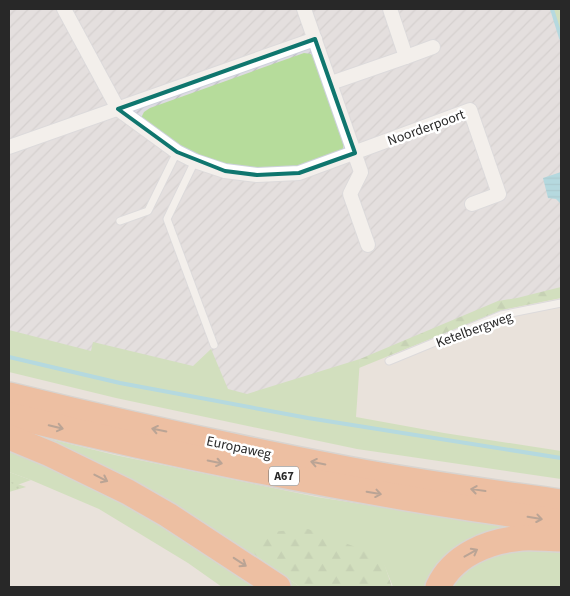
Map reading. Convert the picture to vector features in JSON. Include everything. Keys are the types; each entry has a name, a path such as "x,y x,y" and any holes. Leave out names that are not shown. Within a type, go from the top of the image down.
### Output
{"highway":[{"name":"Europaweg","path":"9,395 106,419 225,445 353,470 561,502"},
{"name":"Europaweg","path":"9,415 217,463 323,484 561,522"},
{"path":"9,437 50,454 128,492 168,515 278,587"},
{"path":"438,587 454,564 470,553 493,543 523,538 561,539"}],"street":[{"name":"Noorderpoort","path":"64,9 118,109 177,152 195,161 225,171 257,175 299,172 470,110 499,194 476,199"},
{"path":"304,9 362,172 350,194 368,245"},
{"path":"390,9 406,56"},
{"path":"9,147 315,39"},
{"path":"331,83 433,47"}],"lane":[{"path":"120,221 148,211 177,152"},
{"path":"195,161 166,219 214,345"},
{"name":"Ketelbergweg","path":"389,361 501,316 561,303"}],"highlighted area":[{"path":"315,39 355,153 299,173 257,175 225,171 177,152 118,109 209,77"}],"shaded area":[{"path":"9,9 551,9 561,37 561,288 260,404 9,343"}],"green space":[{"path":"553,9 561,9 561,35"},
{"path":"304,53 311,54 316,58 344,141 343,149 311,163 277,170 245,169 215,163 156,133 141,118 144,112 150,108"},
{"path":"561,287 561,298 502,310 359,368 360,359 498,301"},
{"path":"9,330 91,351 93,342 193,366 211,349 228,389 247,394 360,359 356,417 561,451 561,479 357,449 116,398 9,372"},
{"path":"13,430 115,455 317,497 545,533 510,533 426,587 393,587 381,557 255,555 300,587 292,587 241,552"},
{"path":"9,449 84,482 146,515 256,587 222,587 188,563 99,509 9,472"},
{"path":"9,472 31,480 9,488"},
{"path":"9,481 26,487 9,492"},
{"path":"308,529 382,557 392,587 300,587 255,555 253,542 268,532"},
{"path":"515,550 561,551 561,587 451,587 473,563"}],"water":[{"path":"561,172 561,204 556,199 548,198 543,178"}],"waterway":[{"path":"552,9 561,38"},
{"path":"9,357 120,383 308,418 561,458"}]}
